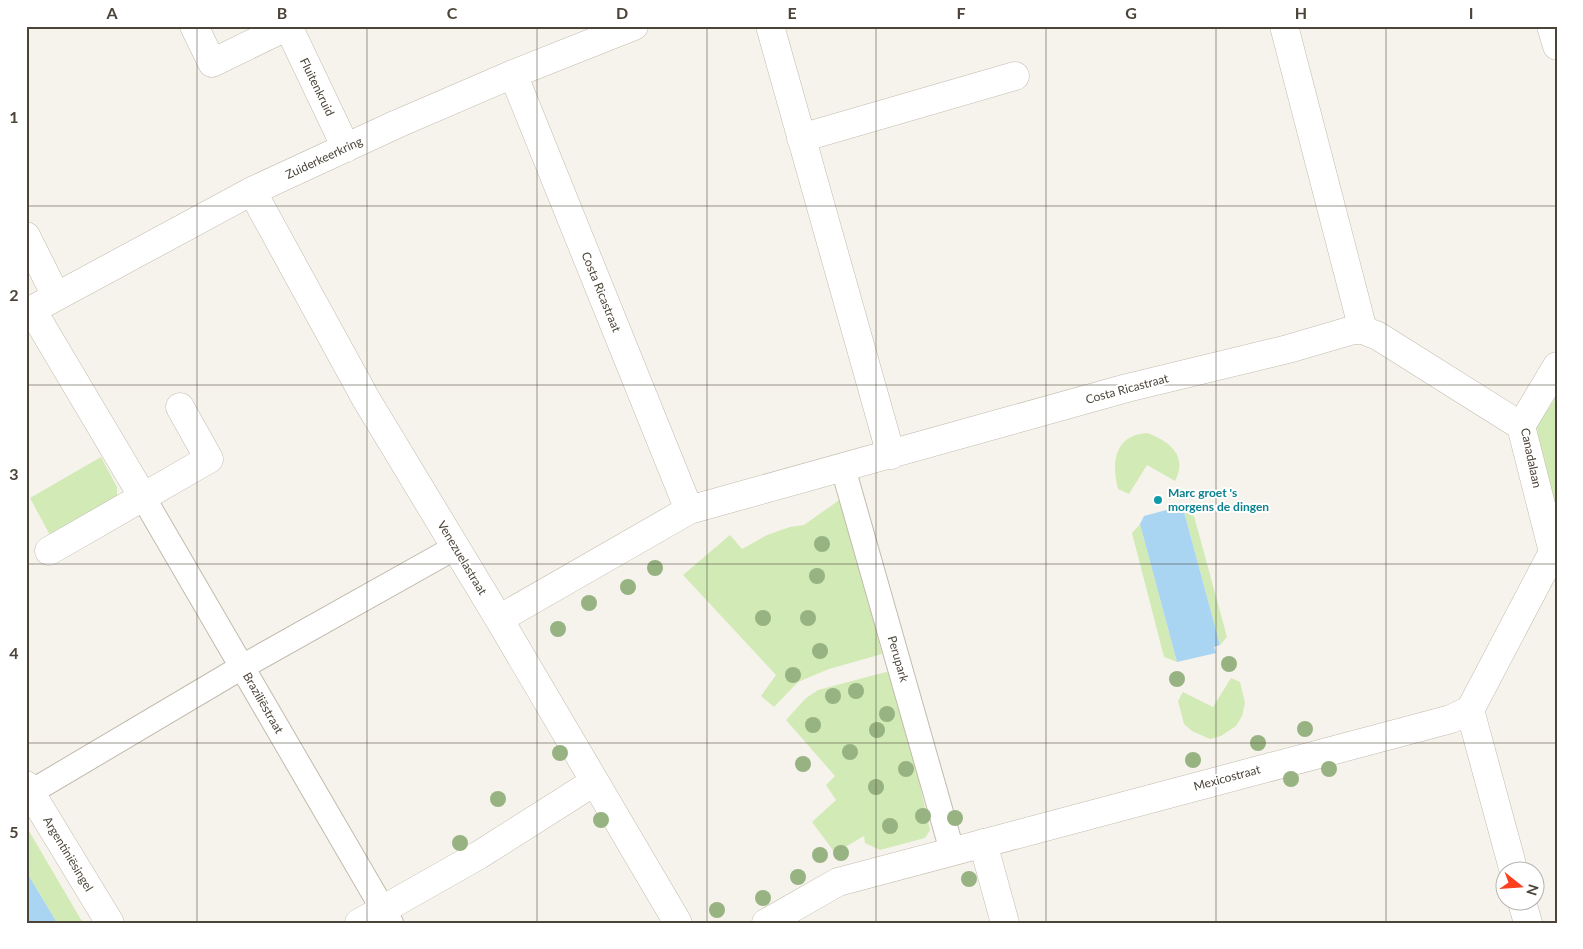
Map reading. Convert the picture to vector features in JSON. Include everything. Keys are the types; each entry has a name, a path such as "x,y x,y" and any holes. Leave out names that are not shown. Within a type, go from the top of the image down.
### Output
{"street":[{"name":"Fluitenkruid","path":"194,26 212,63 288,26 346,148"},
{"name":"Zuiderkeerkring","path":"29,311 252,191 513,74 634,26"},
{"path":"770,26 892,455"},
{"path":"1284,26 1363,330 1378,336 1522,426"},
{"path":"1551,26 1557,46"},
{"name":"Costa Ricastraat","path":"513,74 689,510"},
{"path":"801,138 1015,76"},
{"name":"Venezuelastraat","path":"252,191 366,399 499,619 678,923"},
{"path":"26,236 56,296"},
{"name":"Braziliëstraat","path":"29,311 143,497 387,916"},
{"name":"Costa Ricastraat","path":"499,619 689,510 1127,388 1288,349 1354,330 1363,330"},
{"name":"Canadalaan","path":"1555,553 1522,426 1557,366"},
{"path":"49,551 209,459 180,407"},
{"name":"Perupark","path":"843,468 952,851"},
{"path":"29,789 456,547"},
{"path":"1511,862 1470,710 1555,553"},
{"name":"Mexicostraat","path":"766,923 838,882 1442,721 1470,710"},
{"path":"359,923 387,916 478,855 594,782"},
{"name":"Argentiniësingel","path":"29,789 110,923"},
{"path":"983,843 1005,923"}],"green space":[{"path":"1557,396 1557,514 1534,429"},
{"path":"1147,433 1163,440 1174,451 1178,457 1178,472 1175,481 1147,465 1129,494 1118,489 1115,469 1118,452 1122,444 1128,439"},
{"path":"101,457 117,487 117,496 51,537 30,498"},
{"path":"842,498 882,654 829,669 798,682 774,707 761,696 776,675 683,575 730,535 742,549 767,535 790,527 804,525"},
{"path":"1184,512 1194,516 1227,637 1220,645"},
{"path":"1140,524 1177,662 1164,657 1132,533"},
{"path":"886,672 895,676 930,830 925,838 880,850 865,843 864,836 835,853 812,822 836,800 826,785 835,776 786,720 806,698 818,690"},
{"path":"1231,678 1240,682 1245,703 1242,716 1236,726 1221,736 1210,739 1192,731 1184,724 1178,701 1183,692 1213,707"},
{"path":"26,826 83,923 57,923 26,871"}],"water":[{"path":"1174,508 1184,512 1220,645 1214,647 1216,653 1177,662 1140,524 1144,516"},
{"path":"26,871 57,923 26,923"}],"place":[{"name":"Marc groet 's morgens de dingen","path":"1158,500"}]}
